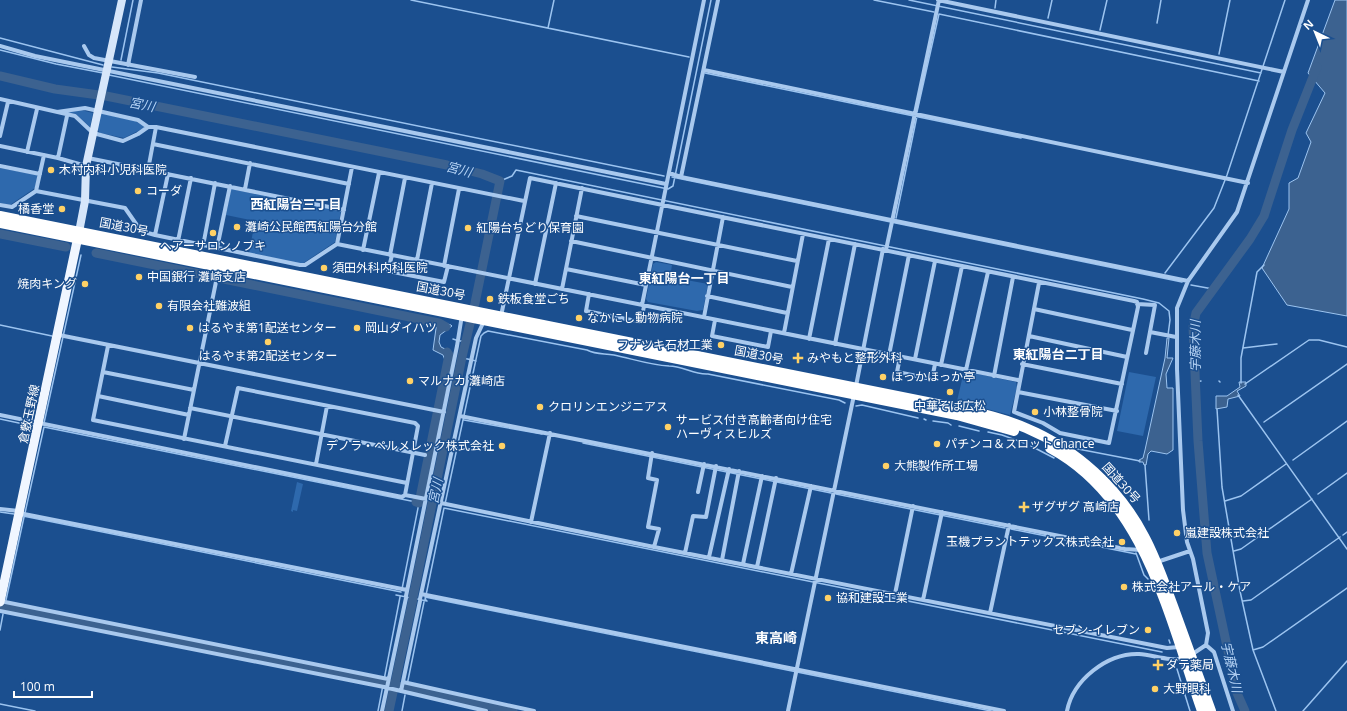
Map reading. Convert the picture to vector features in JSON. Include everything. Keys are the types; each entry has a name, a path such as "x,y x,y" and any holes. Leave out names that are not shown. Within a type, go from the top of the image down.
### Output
{"highway":[{"name":"国道30号","path":"0,216 218,270 464,313 855,391 985,414 1026,428 1056,444 1093,471 1115,493 1135,520 1157,562 1187,657 1199,709"},
{"name":"国道30号","path":"0,223 79,236"},
{"name":"国道30号","path":"855,391 1005,427 1052,449 1088,476 1110,498 1129,523 1144,550 1180,647 1187,657 1211,711"}],"main road":[{"name":"倉敷玉野線","path":"0,601 22,513 62,336 79,236"}],"street":[{"path":"79,236 85,201 87,162 122,0"},
{"path":"128,65 141,0"},
{"path":"675,175 704,0"},
{"path":"589,294 586,311 641,322 646,284 665,187 675,175 704,70 718,0"},
{"path":"1067,711 1073,694 1079,684 1096,668 1106,662 1127,655 1138,654 1174,659 1187,657 1206,644 1208,633 1190,551 1183,510 1176,337 1177,308 1188,281 1231,223 1237,212 1248,183 1308,0"},
{"path":"788,711 863,350 893,222 938,3 1284,72"},
{"path":"0,46 106,75 154,80 665,187"},
{"path":"84,46 89,55 108,62 128,65 155,72 195,77"},
{"path":"704,70 915,115 1226,177 1248,183"},
{"path":"154,80 155,72"},
{"path":"0,99 67,116 75,116 93,133 123,141 138,134 148,127"},
{"path":"0,136 8,102"},
{"path":"54,113 79,108 98,109 138,120 148,127 156,127 352,168 524,201"},
{"path":"27,152 37,109"},
{"path":"58,158 67,116"},
{"path":"148,170 156,127"},
{"path":"153,144 349,184"},
{"path":"0,146 58,158 148,170 344,210"},
{"path":"0,205 12,207 36,191 44,155"},
{"path":"244,189 250,163"},
{"path":"0,166 40,174"},
{"path":"337,244 352,168"},
{"path":"363,250 379,172"},
{"path":"155,235 168,174"},
{"path":"675,175 893,222 1188,281"},
{"path":"178,241 191,178"},
{"path":"405,178 388,271 444,282 459,189"},
{"path":"500,320 530,178 662,202 723,218 855,244 886,248 909,255 988,272 1134,301 1137,304 1155,305 1146,353"},
{"path":"203,246 215,183"},
{"path":"417,260 432,183"},
{"path":"535,284 556,183"},
{"path":"217,248 230,186"},
{"path":"562,289 582,188"},
{"path":"36,191 125,208 141,231 203,246 303,265 337,244 1018,380"},
{"path":"576,216 797,261"},
{"path":"704,317 723,218"},
{"path":"784,333 803,234"},
{"path":"809,338 829,239"},
{"path":"571,242 792,287"},
{"path":"835,344 855,244"},
{"path":"889,355 909,255"},
{"path":"915,360 935,260"},
{"path":"941,365 962,266"},
{"path":"566,269 646,284"},
{"path":"184,439 218,270"},
{"path":"966,370 988,272"},
{"path":"994,376 1013,277"},
{"path":"1039,282 1029,336 1018,380 1018,392 1014,412 1043,423 1060,433 1109,443 1137,304"},
{"path":"707,296 787,313"},
{"path":"1034,309 1132,330"},
{"path":"382,711 385,684 406,597 404,590 422,498 440,411 464,313"},
{"path":"403,686 463,416 471,360 483,317"},
{"path":"715,320 712,336 768,347 771,331"},
{"path":"1150,332 1176,337"},
{"path":"62,336 440,411"},
{"path":"1029,336 1127,357"},
{"path":"108,346 93,420 407,482"},
{"path":"900,356 897,372 932,379 936,364"},
{"path":"1022,364 1122,384"},
{"path":"103,372 194,390"},
{"path":"226,446 238,388 415,423 418,426 405,495"},
{"path":"1018,392 1116,411"},
{"path":"98,396 188,415"},
{"path":"316,464 327,406"},
{"path":"190,408 425,455"},
{"path":"0,415 402,497 405,495 422,498"},
{"path":"463,416 810,488 834,490 942,514 1125,549 1144,550"},
{"path":"531,522 550,434"},
{"path":"652,456 648,478 657,480 648,527 659,529 654,547"},
{"path":"698,492 704,466"},
{"path":"685,553 692,516 706,517 716,468"},
{"path":"710,557 728,471"},
{"path":"722,560 738,473"},
{"path":"743,564 761,478"},
{"path":"756,567 775,481"},
{"path":"791,574 810,488"},
{"path":"444,504 710,557 791,574 816,581 895,594 1167,648 1180,647"},
{"path":"895,594 913,508"},
{"path":"0,509 404,590"},
{"path":"923,600 942,514"},
{"path":"990,613 1009,526"},
{"path":"1157,562 1190,551"},
{"path":"423,597 1004,711"},
{"path":"0,601 385,684"},
{"path":"0,611 534,711"},
{"path":"1206,644 1214,652 1233,711"},
{"path":"403,686 486,711"}],"shaded area":[{"path":"1335,0 1347,0 1347,316 1287,305 1262,268 1289,209 1289,183 1298,178 1311,142 1306,133 1325,93 1308,73"},
{"path":"81,110 93,113 90,127 76,114 66,112"},
{"path":"100,113 135,121 144,126 144,128 124,138 100,133 97,129"},
{"path":"0,168 38,175 35,188 10,205 0,203"},
{"path":"231,189 341,211 335,242 302,264 249,253 255,221 226,215"},
{"path":"656,262 672,265 670,277 708,284 703,310 697,311 648,302 646,299 653,264"},
{"path":"437,321 452,326 440,335 439,342 441,347 451,352 452,355 449,364 446,363 443,355 433,350"},
{"path":"1167,338 1169,338 1167,358 1173,358 1166,374 1167,388 1173,388 1173,450 1167,454 1151,451 1148,454 1146,465 1144,465 1143,462 1139,462 1139,460 1143,458 1145,450 1165,358"},
{"path":"964,371 1016,382 1017,387 1010,415 957,401"},
{"path":"1129,372 1156,377 1143,436 1117,431"},
{"path":"1239,382 1246,382 1246,386 1237,391 1240,396 1228,399 1227,407 1216,409 1216,396 1227,396 1240,387"},
{"path":"297,482 303,484 297,511 293,510 293,512 291,511"}],"waterway":[{"path":"121,60 133,0"},
{"path":"411,0 689,57"},
{"path":"548,28 554,0"},
{"path":"109,75 668,189 673,186 711,0"},
{"path":"874,0 934,12"},
{"path":"909,0 1261,73"},
{"path":"995,8 996,0"},
{"path":"1048,18 1052,0"},
{"path":"1100,30 1107,0"},
{"path":"1157,23 1161,0"},
{"path":"1219,54 1230,0"},
{"path":"1165,273 1214,208 1227,175 1285,0"},
{"path":"917,112 939,14 1259,81"},
{"path":"0,38 103,65"},
{"path":"0,50 56,64 103,73"},
{"path":"112,67 158,73 664,176"},
{"name":"宇藤木川","path":"1245,711 1237,693 1207,553 1198,441 1193,327 1196,313 1250,239 1264,216 1292,130 1317,67"},
{"path":"705,73 1021,138"},
{"name":"宮川","path":"0,76 55,89 106,96 447,165 482,174 500,181 413,597"},
{"path":"896,218 917,116"},
{"path":"500,181 512,176 516,170 1143,299 1159,303 1169,311 1170,320 1168,335"},
{"path":"672,177 1182,282"},
{"path":"0,234 66,247"},
{"path":"96,253 439,323 446,327"},
{"path":"44,423 81,255"},
{"path":"1241,383 1241,358 1257,272 1264,265"},
{"path":"1191,285 1213,289"},
{"path":"0,325 52,336"},
{"path":"445,504 481,336 488,331 648,363 679,367 698,373 839,400 845,403"},
{"path":"1245,384 1309,340 1319,340 1347,347"},
{"name":"宮川","path":"460,341 465,341"},
{"path":"1243,348 1277,344"},
{"path":"416,502 419,503 449,355 447,352"},
{"path":"459,357 476,361"},
{"path":"1264,422 1347,364"},
{"name":"宇藤木川","path":"1195,382 1201,381"},
{"path":"1238,395 1347,549"},
{"path":"856,406 862,405 918,418"},
{"path":"1217,409 1222,487 1240,591 1253,650 1276,711"},
{"path":"0,419 33,426"},
{"path":"464,420 542,434"},
{"path":"933,421 948,423 951,425"},
{"path":"1293,460 1347,421"},
{"path":"959,426 979,431"},
{"path":"44,427 416,502"},
{"path":"25,513 44,427"},
{"path":"988,432 1002,435 1024,443"},
{"path":"1065,441 1078,449 1140,461"},
{"path":"583,443 831,493"},
{"path":"1031,446 1054,458"},
{"path":"1225,501 1241,496 1286,464"},
{"path":"1145,465 1149,520"},
{"path":"1318,494 1347,473"},
{"path":"836,494 1005,528"},
{"path":"1234,551 1241,549 1312,499"},
{"path":"402,589 419,503"},
{"path":"444,508 1162,652"},
{"path":"425,600 444,508"},
{"path":"0,512 14,514"},
{"path":"23,516 401,592"},
{"path":"6,600 24,517"},
{"path":"1011,529 1136,554"},
{"path":"1343,535 1347,532"},
{"path":"1243,601 1251,600 1340,537"},
{"path":"1136,553 1144,575 1148,579"},
{"path":"1253,650 1263,647 1347,588"},
{"name":"宮川","path":"396,595 427,601 425,599"},
{"path":"378,711 400,597"},
{"path":"425,597 991,711"},
{"name":"宮川","path":"389,711 413,599"},
{"path":"406,690 424,602"},
{"path":"4,610 5,604"},
{"path":"0,606 383,683 513,711"},
{"path":"0,630 3,614"},
{"path":"1303,711 1347,661"},
{"path":"1177,669 1190,711"},
{"path":"402,711 405,695"},
{"path":"0,704 35,711"}],"place":[{"name":"木村内科小児科医院","path":"51,170"},
{"name":"コーダ","path":"138,191"},
{"name":"橘香堂","path":"62,209"},
{"name":"灘崎公民館西紅陽台分館","path":"237,227"},
{"name":"紅陽台ちどり保育園","path":"468,228"},
{"name":"ヘアーサロンノブキ","path":"213,233"},
{"name":"須田外科内科医院","path":"324,268"},
{"name":"中国銀行 灘崎支店","path":"139,277"},
{"name":"焼肉キング","path":"85,284"},
{"name":"鉄板食堂ごち","path":"490,299"},
{"name":"有限会社難波組","path":"159,306"},
{"name":"なかにし動物病院","path":"579,318"},
{"name":"はるやま第1配送センター","path":"190,328"},
{"name":"岡山ダイハツ","path":"357,328"},
{"name":"はるやま第2配送センター","path":"268,342"},
{"name":"フナツキ石材工業","path":"721,345"},
{"name":"みやもと整形外科","path":"798,358"},
{"name":"ほっかほっか亭","path":"883,377"},
{"name":"マルナカ 灘崎店","path":"410,381"},
{"name":"中華そば広松","path":"950,392"},
{"name":"クロリンエンジニアス","path":"540,407"},
{"name":"小林整骨院","path":"1035,412"},
{"name":"サービス付き高齢者向け住宅 ハーヴィスヒルズ","path":"668,427"},
{"name":"パチンコ＆スロットChance","path":"937,444"},
{"name":"デノラ・ペルメレック株式会社","path":"502,446"},
{"name":"大熊製作所工場","path":"886,466"},
{"name":"ザグザグ 高崎店","path":"1024,507"},
{"name":"嵐建設株式会社","path":"1177,533"},
{"name":"玉機プラントテックス株式会社","path":"1122,542"},
{"name":"株式会社アール・ケア","path":"1124,587"},
{"name":"協和建設工業","path":"828,598"},
{"name":"セブン-イレブン","path":"1148,630"},
{"name":"ダテ薬局","path":"1158,665"},
{"name":"大野眼科","path":"1155,689"}],"district":[{"name":"西紅陽台三丁目","path":"296,204"},
{"name":"東紅陽台一丁目","path":"684,278"},
{"name":"東紅陽台二丁目","path":"1058,354"},
{"name":"東高崎","path":"776,638"}]}
